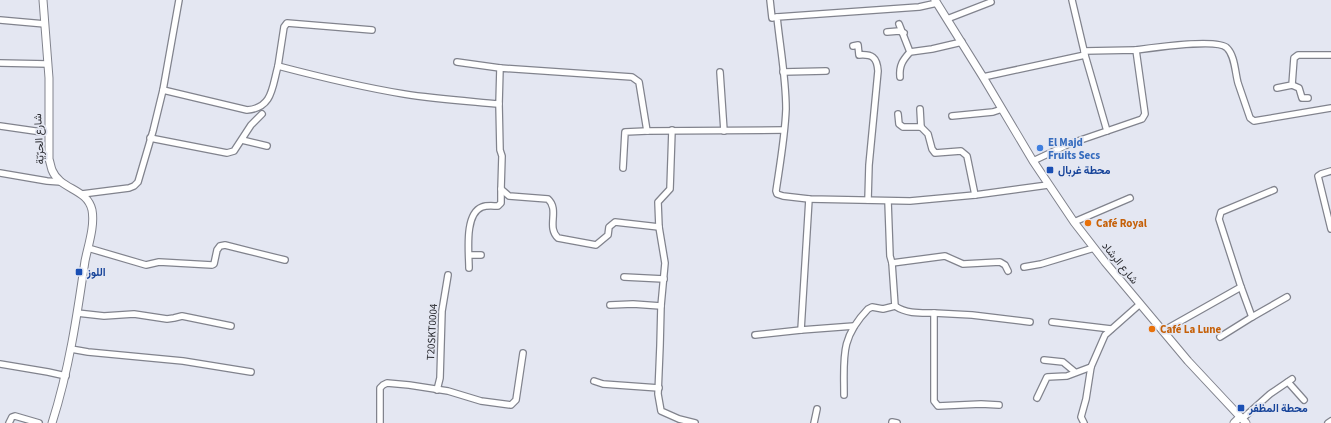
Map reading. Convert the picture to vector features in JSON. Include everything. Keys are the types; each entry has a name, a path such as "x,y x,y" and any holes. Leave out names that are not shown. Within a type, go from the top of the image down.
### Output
{"street":[{"name":"شارع الحرّيّة","path":"43,0 48,64 49,158 52,171 61,182 82,194 89,202 92,211 91,231 66,376 52,423"},
{"path":"82,194 129,188 138,182 153,131 179,0"},
{"path":"770,0 772,18 919,7 936,2"},
{"path":"1072,0 1107,131"},
{"name":"شارع الرشاد","path":"936,2 962,42 1048,185 1074,222 1188,361 1243,420"},
{"path":"947,19 991,2"},
{"path":"777,17 786,108 776,194 809,199 910,201 975,195 1048,185"},
{"path":"0,20 44,24"},
{"path":"162,90 247,110 256,109 264,105 270,97 278,66 284,27 287,23 372,30"},
{"path":"899,24 904,33 907,47 910,52"},
{"path":"888,32 900,31 904,33"},
{"path":"900,77 899,70 910,52 932,49 962,42"},
{"path":"983,77 1085,53 1136,50 1193,44 1221,44 1226,46 1231,55 1250,118 1254,121 1331,108"},
{"path":"853,46 858,45 859,55 868,54 874,58 877,63 878,71 869,165 868,200"},
{"path":"1033,161 1069,144 1142,119 1145,114 1136,50"},
{"path":"1292,86 1294,58 1298,55 1331,55"},
{"path":"457,62 500,68 632,77 639,82 647,131"},
{"path":"0,63 48,64"},
{"path":"278,66 341,82 404,94 438,99 499,104"},
{"path":"469,268 468,239 473,216 480,207 498,206 501,203 502,156 500,150 500,68"},
{"path":"783,72 826,71"},
{"path":"720,72 724,131"},
{"path":"1277,88 1292,86 1299,88 1302,98 1308,98"},
{"path":"920,109 921,127 928,134 932,149 935,153 961,151 967,156 975,195"},
{"path":"952,116 992,112 1002,109"},
{"path":"150,138 227,153 234,151 251,125 262,114"},
{"path":"898,114 898,124 903,127 921,127"},
{"path":"0,126 49,133"},
{"path":"622,168 625,132 672,130 784,130"},
{"path":"672,130 670,189 658,202 659,227 665,263 661,306 660,407 661,411 678,419 695,423"},
{"path":"242,140 267,146"},
{"path":"1331,171 1318,176 1331,229"},
{"path":"0,173 47,182 61,182"},
{"path":"502,189 509,196 548,199 554,207 554,234 558,238 565,240 596,245 608,235 609,227 615,222 659,227"},
{"path":"1252,317 1219,219 1221,212 1274,190"},
{"path":"1074,222 1130,198"},
{"path":"801,330 809,199"},
{"path":"888,201 890,256 892,263 895,306"},
{"path":"88,248 146,265 159,262 210,266 214,264 218,248 225,245 285,260"},
{"path":"1024,267 1041,264 1094,248"},
{"path":"469,255 481,255"},
{"path":"892,263 945,256 963,264 1000,262 1006,264 1008,272"},
{"name":"T20SKT0004","path":"438,390 440,378 442,311 448,275"},
{"path":"624,277 664,279"},
{"path":"1163,331 1241,287"},
{"path":"1220,337 1287,297"},
{"path":"610,305 633,304 661,306"},
{"path":"1084,423 1081,417 1086,399 1091,368 1101,341 1111,329 1140,304"},
{"path":"844,395 844,349 849,334 854,326 868,309 872,307 883,309 895,306 905,312 910,313 972,315 1030,322"},
{"path":"77,313 104,316 134,314 167,318 182,316 231,326"},
{"path":"934,313 934,401 938,406 981,404 999,405"},
{"path":"1052,322 1111,329"},
{"path":"755,335 854,326"},
{"path":"71,349 183,361 251,372"},
{"path":"380,423 380,388 387,383 438,390 482,401 511,405 516,400 523,353"},
{"path":"1044,360 1063,362 1075,372"},
{"path":"0,364 66,376"},
{"path":"1037,398 1046,377 1067,376 1075,372 1091,368"},
{"path":"594,381 603,384 659,388"},
{"path":"1234,423 1243,420 1270,394 1290,381 1304,400"},
{"path":"814,423 817,409"},
{"path":"9,423 12,416 15,416 39,423"}],"place":[{"name":"El Majd Fruits Secs","path":"1040,148"},
{"name":"محطة غربال","path":"1050,170"},
{"name":"Café Royal","path":"1088,223"},
{"name":"اللوز","path":"79,272"},
{"name":"Café La Lune","path":"1152,329"},
{"name":"محطة المظفر","path":"1241,408"}]}
